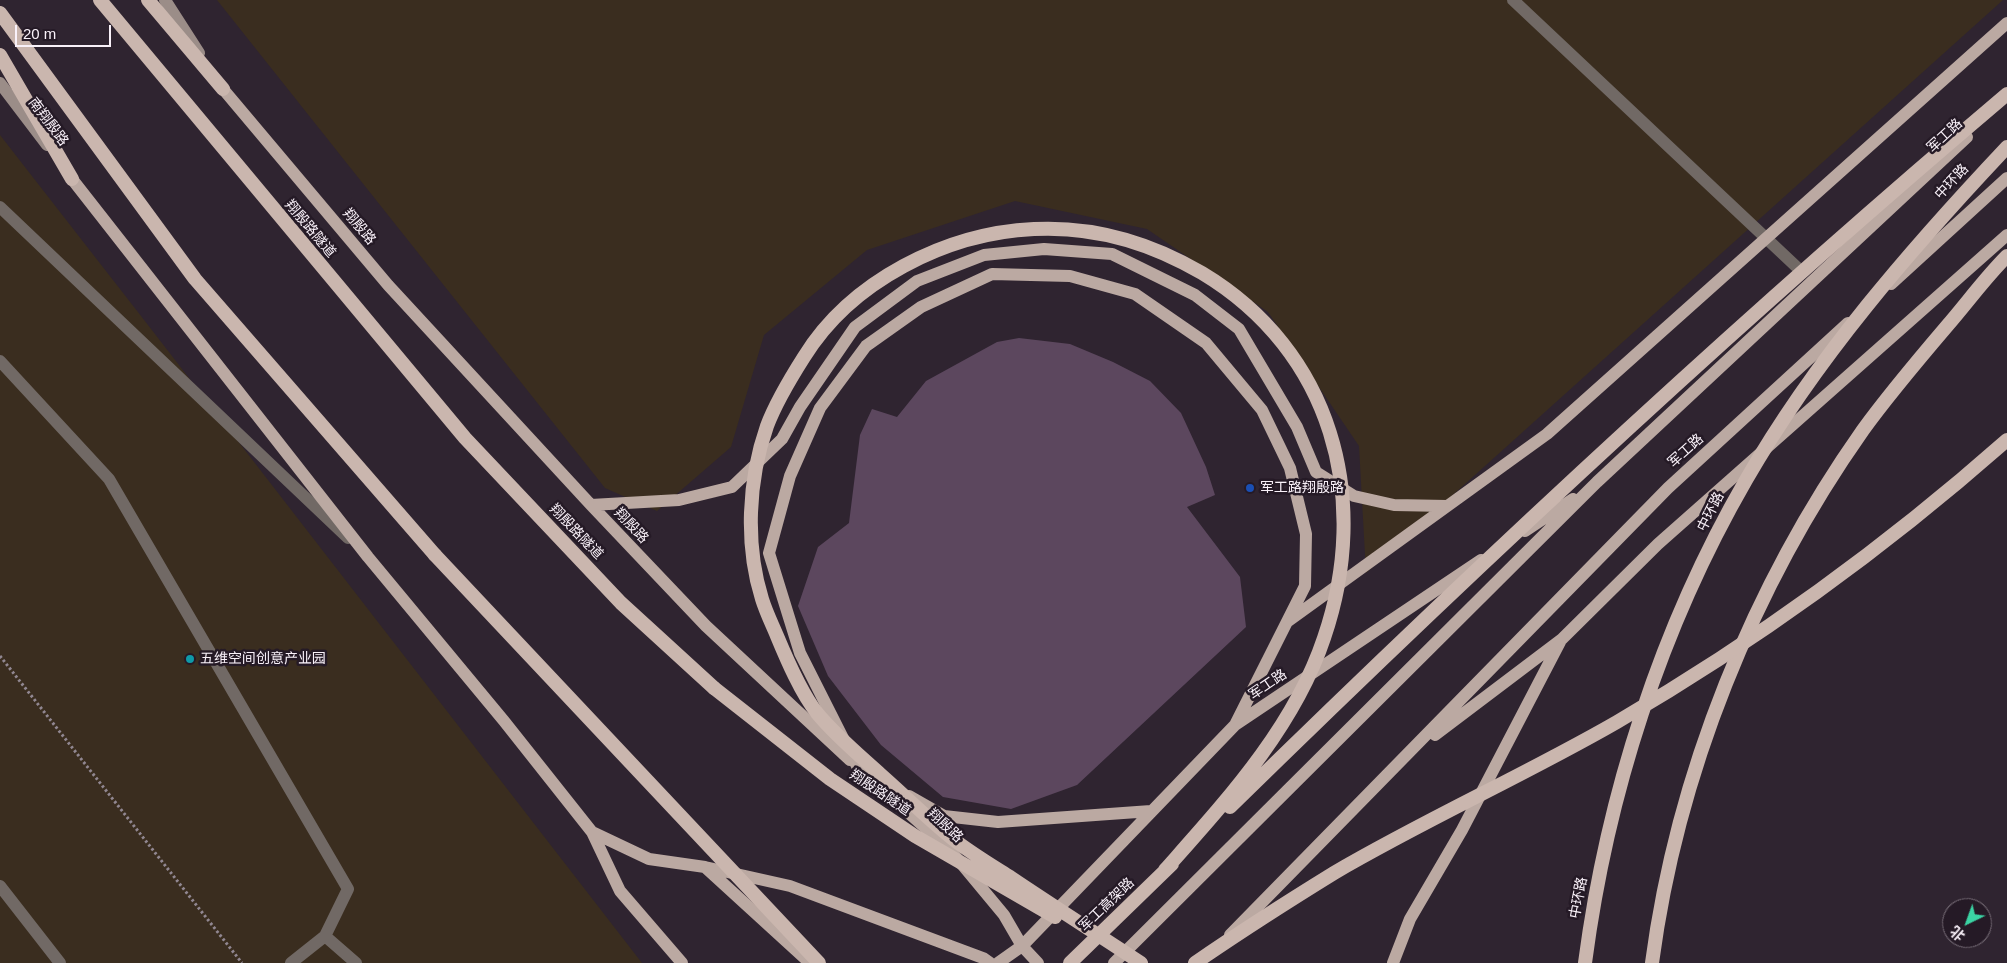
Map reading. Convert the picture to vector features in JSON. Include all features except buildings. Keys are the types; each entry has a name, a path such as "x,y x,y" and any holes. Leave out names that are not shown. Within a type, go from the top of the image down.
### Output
{"highway":[{"name":"翔殷路隧道","path":"100,0 465,438 621,603 714,688 830,779 915,836 978,874 1140,963"},
{"path":"148,0 223,89"},
{"path":"0,13 195,279 435,555 819,963"},
{"path":"0,55 72,179"},
{"path":"1165,870 1370,669 1676,385 1912,174 2007,94"},
{"name":"中环路","path":"1585,963 1607,842 1628,758 1656,674 1706,557 1746,479 1805,388 1874,298 1948,210 2007,147"},
{"path":"1140,963 954,840 816,712 785,656 762,598 753,553 752,513 757,468 768,426 786,386 808,350 836,319 866,291 896,270 935,251 979,238 1034,229 1088,232 1140,243 1186,264 1236,296 1271,328 1302,369 1326,414 1339,461 1345,506 1344,551 1336,598 1323,642 1294,703 1262,753 1215,814 1165,870"},
{"path":"1652,963 1671,858 1694,775 1720,701 1763,600 1811,513 1863,430 2007,256"},
{"path":"1195,963 1335,873 1615,723 1705,669 1815,594 1872,552 1929,507 2007,440"},
{"name":"军工高架路","path":"1070,963 1165,870"}],"main road":[{"path":"165,0 223,89"},
{"path":"1284,625 1547,434 2007,23"},
{"name":"南翔殷路","path":"0,83 72,179"},
{"name":"翔殷路","path":"223,89 388,285 591,505 706,626 950,850 1004,915 1022,946 1038,963"},
{"name":"军工路","path":"1114,963 1596,482 2007,99"},
{"name":"军工路","path":"1203,963 1668,488 2007,178"},
{"path":"72,179 368,557 504,721 592,832 620,890 682,963"},
{"name":"军工路","path":"1401,761 1562,639 1658,544 2007,235"},
{"path":"591,505 679,500 732,488 782,440 800,407 855,327 917,281 984,255 1044,249 1112,254 1195,295 1239,329 1296,427 1316,472 1354,496 1394,505 1447,506"},
{"path":"1151,811 998,822 944,816 857,766 800,653 769,552 787,486 820,408 866,346 921,307 992,274 1070,276 1135,294 1206,343 1262,410 1290,468 1306,534 1305,586 1235,725"},
{"name":"军工路","path":"998,963 1022,946 1235,725 1596,482"},
{"path":"1393,963 1410,919 1462,830 1562,639"},
{"path":"592,832 650,859 705,866 790,886 983,958 990,963"},
{"path":"705,866 810,963"}],"lane":[{"path":"1513,0 1802,272"},
{"path":"0,207 368,557"},
{"path":"0,361 109,479 348,889 325,936 291,963"},
{"path":"0,886 60,963"},
{"path":"325,936 356,963"}],"path":[{"path":"0,656 242,963"}],"shaded area":[{"path":"217,0 2003,0 1366,573 1359,446 1268,312 1147,229 1015,201 867,250 764,335 731,447 657,511 605,488"},
{"name":"五维空间创意产业园","path":"0,135 141,316 642,963 0,963"},
{"path":"1019,338 1070,344 1113,362 1150,381 1181,413 1206,467 1215,495 1187,507 1240,577 1246,627 1077,785 1011,809 943,797 881,745 828,676 798,606 818,547 849,523 860,435 872,409 897,417 926,381 997,342"}],"place":[{"name":"军工路翔殷路","path":"1250,488"},
{"name":"五维空间创意产业园","path":"190,659"}]}
